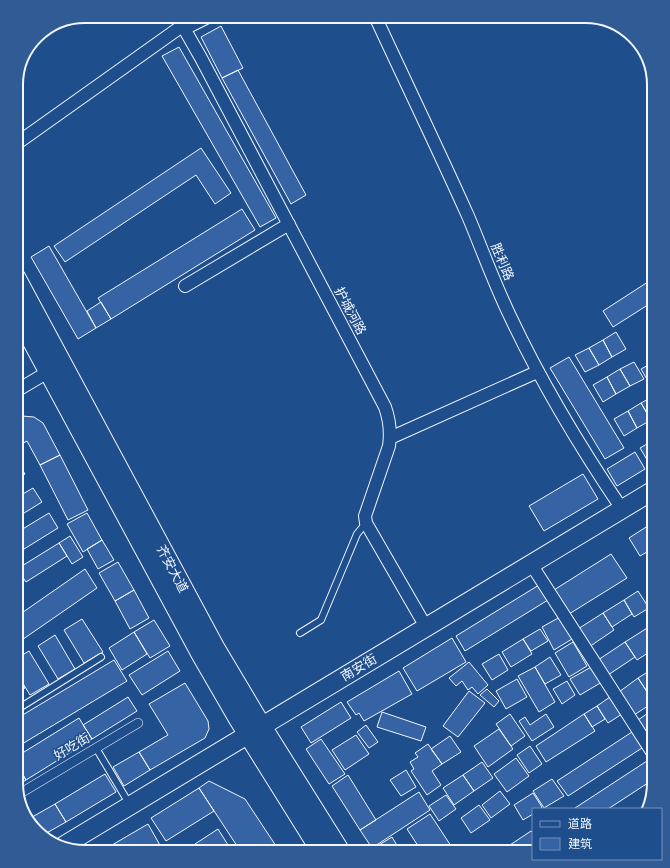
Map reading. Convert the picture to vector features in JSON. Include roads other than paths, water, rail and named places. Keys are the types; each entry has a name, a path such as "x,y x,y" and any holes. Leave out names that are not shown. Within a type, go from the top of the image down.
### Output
{"main road":[{"name":"齐安大道","path":"23,290 215,647 255,731 317,845"},
{"name":"齐安大道","path":"23,325 200,655 336,845"},
{"name":"南安街","path":"69,843 647,494"}],"street":[{"path":"23,139 181,23"},
{"name":"护城河路","path":"181,23 201,58 385,407 389,418 389,446 366,516 366,523"},
{"name":"胜利路","path":"378,23 468,217 509,315 538,372 575,438 622,509"},
{"path":"185,286 289,224"},
{"path":"23,387 48,372"},
{"path":"390,438 538,372"},
{"path":"366,523 426,627"},
{"path":"531,564 647,744"},
{"name":"好吃街","path":"24,791 138,723"}],"lane":[{"path":"300,633 321,620 357,534 366,523"},
{"path":"23,706 101,657"},
{"path":"96,748 130,806"}]}
